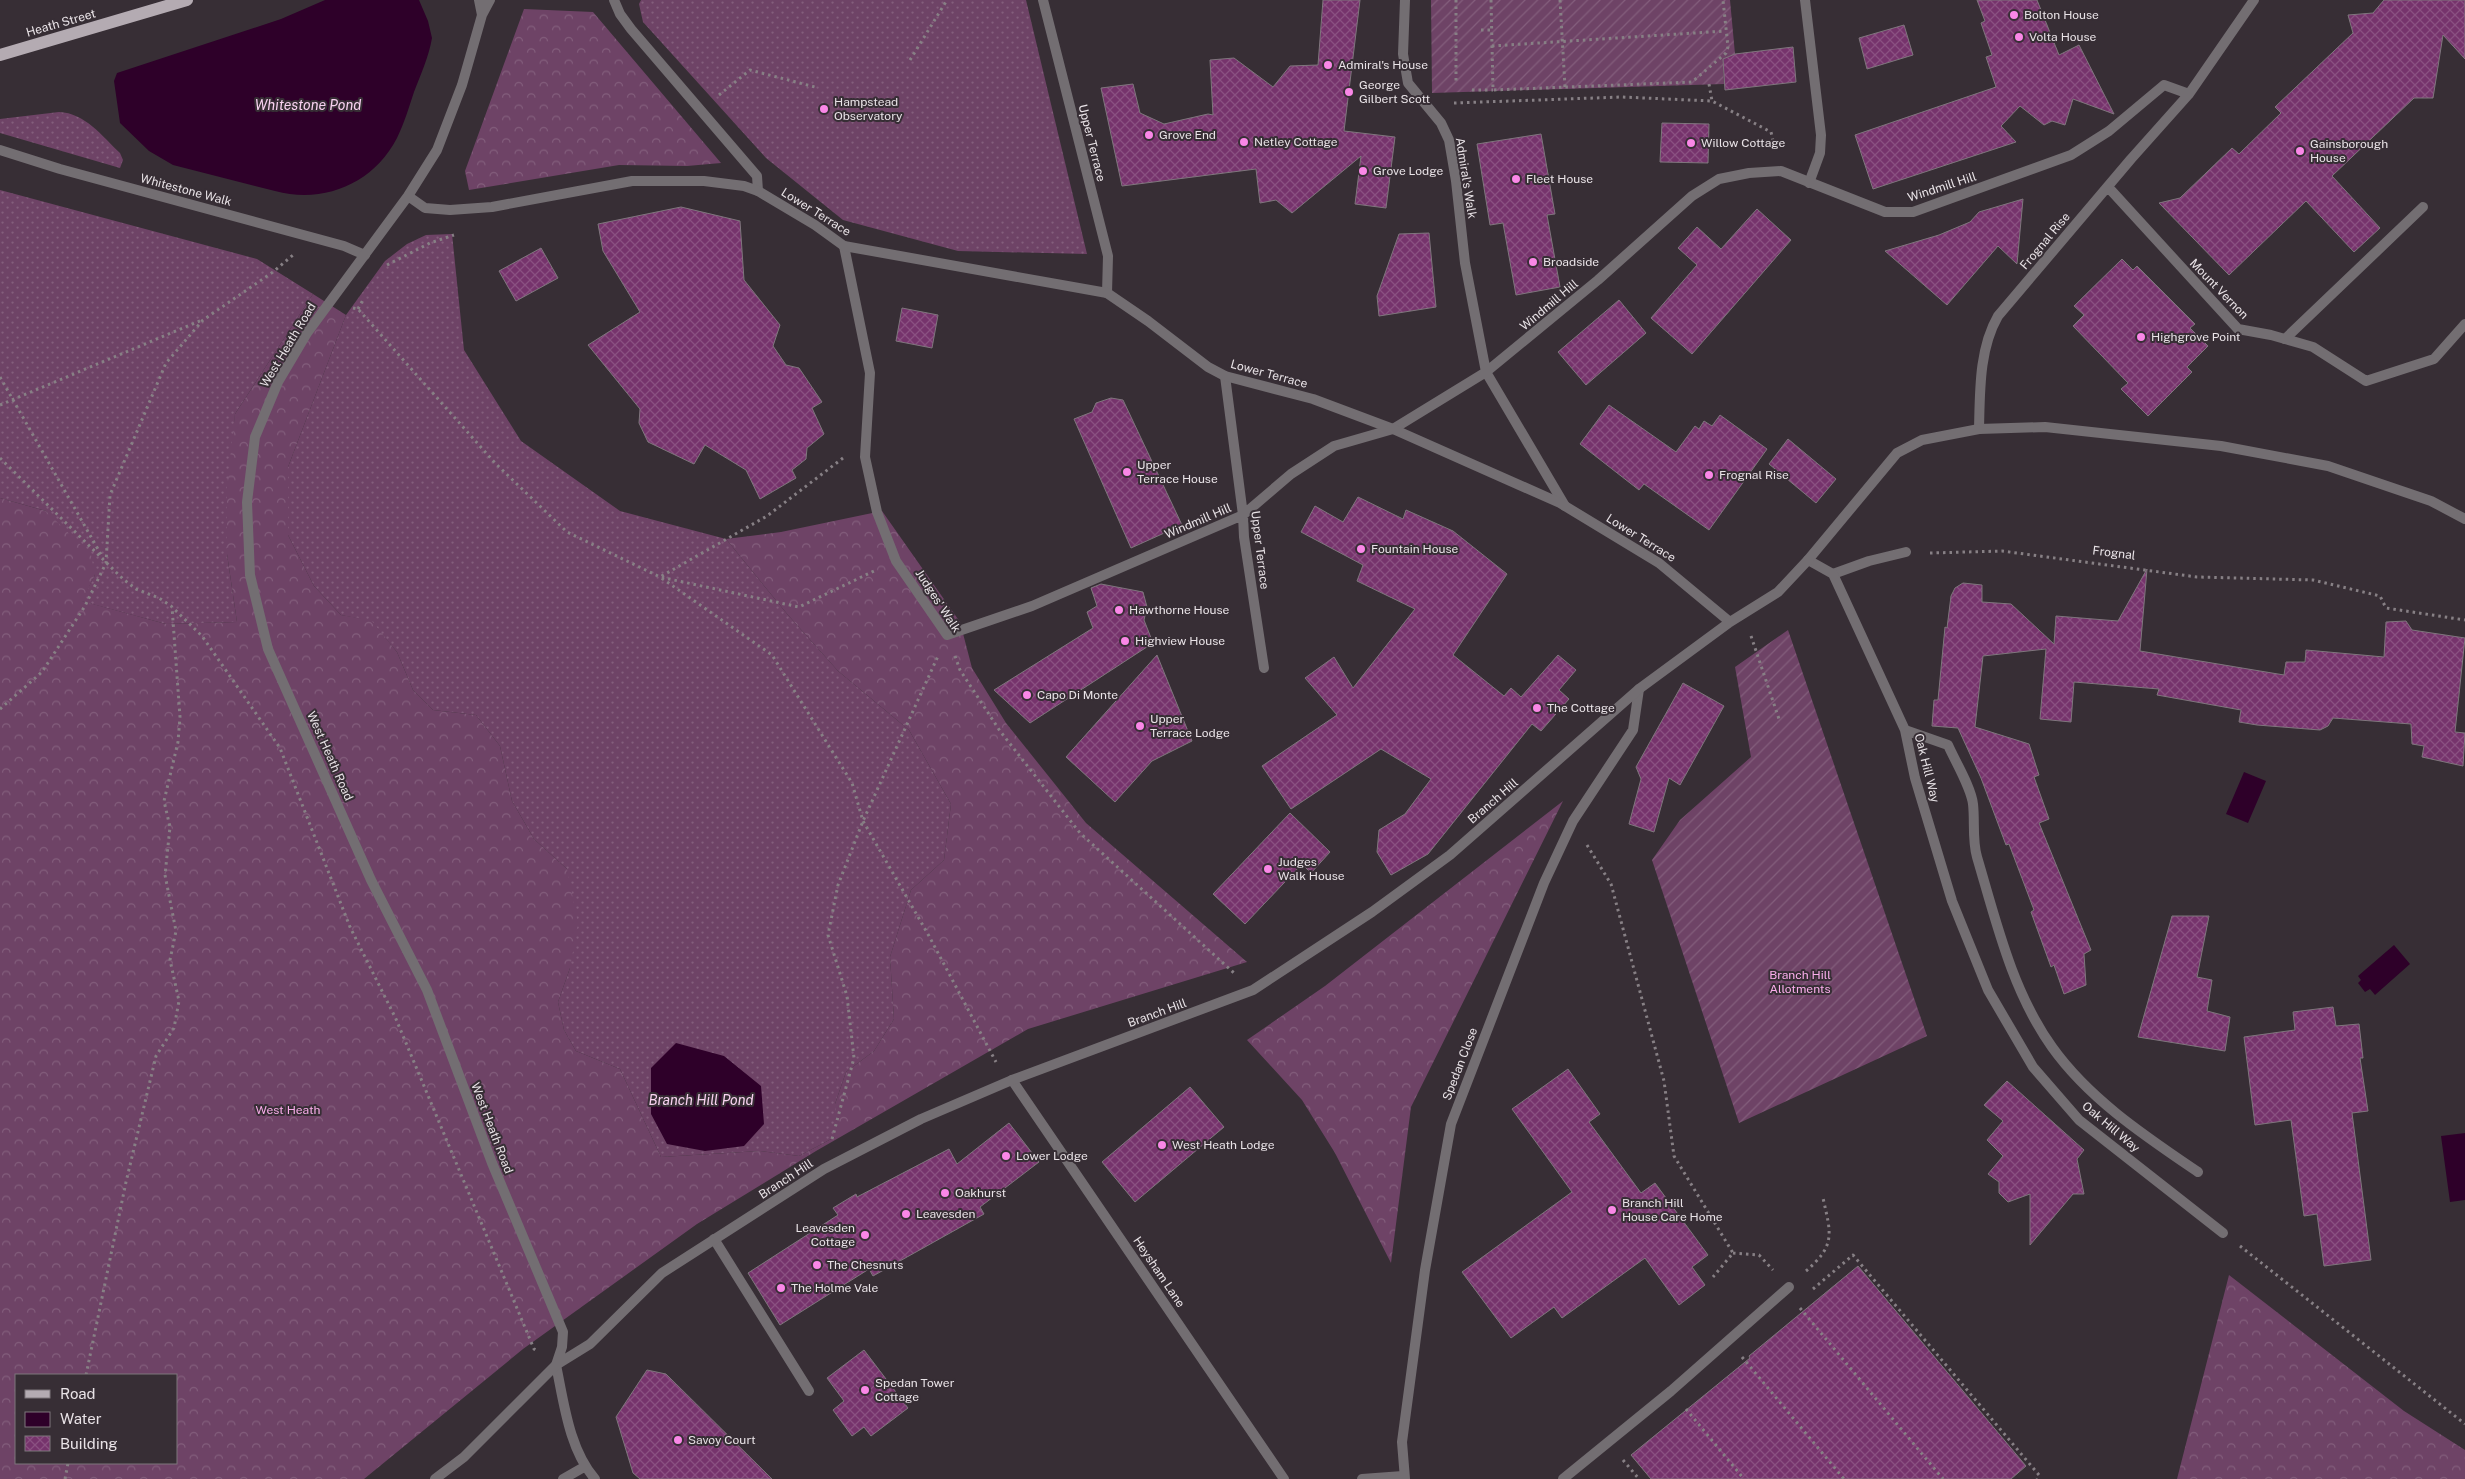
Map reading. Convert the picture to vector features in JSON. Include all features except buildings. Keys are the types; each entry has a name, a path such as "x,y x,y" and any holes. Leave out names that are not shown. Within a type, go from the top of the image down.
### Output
{"main road":[{"name":"Heath Street","path":"0,55 187,0"}],"street":[{"name":"West Heath Road","path":"479,0 482,15"},
{"name":"West Heath Road","path":"435,1479 464,1457 504,1420 556,1365 562,1347 563,1332 492,1162 427,990 372,880 268,648 250,575 247,502 254,437 278,382 307,332 408,196 437,150 462,85 482,15 490,0"},
{"path":"614,0 631,29 757,176 758,191"},
{"name":"Upper Terrace","path":"1044,0 1108,256 1106,293"},
{"name":"Admiral's Walk","path":"1405,0 1403,54 1408,83 1441,123 1449,140 1456,181 1465,263 1486,372 1565,506"},
{"path":"1805,0 1821,135 1820,153 1809,183"},
{"name":"Frognal Rise","path":"1979,429 1980,386 1986,345 1998,316 2190,94 2254,0"},
{"name":"Windmill Hill","path":"947,635 1032,606 1243,515 1291,474 1334,446 1393,428 1486,372 1598,280 1692,196 1719,179 1749,172 1781,171 1885,212 1912,212 2072,155 2109,130 2164,85 2190,94"},
{"name":"Whitestone Walk","path":"0,150 60,169 344,246 365,255"},
{"name":"Lower Terrace","path":"408,196 425,208 450,210 492,207 632,182 704,181 744,186 758,191 815,225 844,246 1106,293 1148,321 1208,368 1225,376 1313,399 1393,428 1565,506 1660,563 1730,622"},
{"name":"Mount Vernon","path":"2108,187 2238,329 2313,347 2366,381 2434,359 2465,324"},
{"path":"2285,339 2423,207"},
{"name":"Judges' Walk","path":"844,246 870,373 865,457 877,512 896,561 947,635"},
{"name":"Upper Terrace","path":"1225,376 1244,536 1264,668"},
{"path":"1730,622 1778,592 1808,560 1897,453 1922,440 1979,429 2046,427 2221,446 2328,466 2431,501 2465,519"},
{"path":"1808,560 1833,574 1869,561 1906,552"},
{"name":"Oak Hill Way","path":"1833,574 1905,730 1915,778 1952,900 1988,990 2032,1067 2080,1120 2223,1233"},
{"name":"Branch Hill","path":"556,1365 590,1344 662,1272 824,1169 921,1119 1009,1082 1253,990 1372,912 1450,855 1639,689 1730,622"},
{"name":"Spedan Close","path":"1404,1477 1402,1442 1426,1270 1451,1124 1544,883 1573,821 1633,730 1639,689"},
{"name":"Oak Hill Way","path":"1905,730 1948,745 1973,802 1975,849 2005,954 2025,999 2052,1047 2096,1096 2139,1131 2198,1172"},
{"name":"Heysham Lane","path":"1009,1082 1284,1479"},
{"path":"714,1240 810,1391"},
{"path":"1563,1479 1671,1391 1787,1289"},
{"path":"556,1365 572,1436 584,1467 595,1479"},
{"path":"563,1479 584,1467"},
{"path":"1362,1479 1404,1477"}],"path":[{"path":"910,60 947,0"},
{"path":"1456,0 1456,82"},
{"path":"1491,0 1493,90"},
{"path":"1560,0 1565,87"},
{"path":"1472,90 1692,82 1726,53 1728,46 1723,0"},
{"path":"1481,30 1491,30"},
{"path":"1492,46 1725,31"},
{"path":"701,110 750,70 815,87"},
{"path":"1709,84 1712,101"},
{"path":"1425,104 1622,97 1712,101 1771,132 1781,171"},
{"path":"384,266 430,243 458,233"},
{"path":"0,405 203,320 288,260"},
{"path":"358,309 368,292"},
{"path":"348,305 358,309 496,463 568,532 660,577 772,655 852,783 863,821 1009,1082"},
{"path":"0,709 42,672 85,606 106,563 110,495 166,363 203,320"},
{"path":"0,377 106,563"},
{"path":"660,577 767,516 866,439"},
{"path":"0,458 106,563 136,589 159,598 172,606 202,636 280,748 350,927 396,1019 534,1349 556,1365"},
{"name":"Frognal","path":"1906,552 2002,551 2197,577 2313,580 2380,596 2386,608 2465,620"},
{"path":"660,577 799,607 896,561"},
{"path":"86,1374 126,1182 156,1056 174,1028 179,1001 170,960 176,931 165,874 170,827 164,801 178,742 180,717 172,606"},
{"path":"1744,614 1778,719"},
{"path":"824,1169 854,1058 847,996 828,935 838,885 863,821 947,635"},
{"name":"Judges' Walk","path":"947,635 960,670 1000,731 1080,833 1253,990"},
{"path":"1573,821 1611,884 1664,1081 1674,1156 1733,1253"},
{"path":"1787,1289 1823,1256 1831,1233 1823,1198"},
{"path":"2223,1233 2465,1424"},
{"path":"1713,1277 1733,1253"},
{"path":"1733,1253 1759,1255 1787,1289 1796,1304 1943,1479"},
{"path":"1796,1304 1853,1255 2039,1475 2038,1479"},
{"path":"1729,1341 1844,1479"},
{"path":"1671,1391 1744,1479"},
{"path":"65,1479 68,1464"}],"green space":[{"path":"641,0 1026,0 1087,254 958,251 843,220 766,158 643,22 639,4"},
{"path":"1431,0 1730,0 1735,54 1723,59 1724,84 1432,93"},
{"path":"524,9 593,12 721,163 687,166 619,165 469,190 465,171"},
{"path":"59,112 77,116 100,133 120,153 123,160 120,168 0,133 0,119"},
{"path":"0,190 257,259 313,294 235,414 227,554 237,622 166,624 81,601 95,575 46,511 0,498"},
{"path":"452,234 464,350 521,441 620,511 726,539 788,615 838,671 909,730 951,804 944,860 911,890 890,957 894,1019 874,1051 846,1072 835,1104 835,1137 799,1156 760,1151 661,1157 620,1069 576,1051 564,1030 558,1002 570,968 567,869 534,839 512,801 500,746 476,715 433,710 413,690 397,652 371,621 341,615 314,586 288,535 288,467 346,315 385,261 407,244 426,235"},
{"name":"West Heath","path":"313,294 346,315 288,467 288,535 314,586 341,615 371,620 397,652 413,690 433,710 476,715 500,746 512,801 534,839 567,869 578,924 570,968 558,1002 564,1030 576,1051 620,1069 661,1157 760,1151 799,1156 835,1137 835,1104 846,1072 874,1051 894,1019 890,957 911,890 944,860 951,804 909,730 838,671 788,615 726,539 781,532 882,511 960,622 972,668 1006,723 1086,823 1247,962 1028,1029 816,1151 697,1224 523,1349 364,1479 0,1479 0,498 46,511 91,555 95,575 82,601 166,624 237,622 227,554 227,486 235,414"},
{"name":"Branch Hill Allotments","path":"1788,630 1927,1036 1739,1123 1652,860 1680,820 1751,757 1735,667"},
{"path":"1563,801 1411,1107 1391,1263 1335,1153 1302,1100 1247,1040 1325,986"},
{"path":"2229,1275 2404,1411 2465,1450 2465,1479 2177,1479"}],"water":[{"name":"Whitestone Pond","path":"325,0 419,0 428,21 432,38 397,138 375,168 361,178 345,187 311,195 275,191 173,165 149,151 120,123 114,81 117,73 281,19"},
{"path":"2244,772 2266,781 2248,823 2226,814"},
{"path":"2394,945 2410,964 2375,995 2370,989 2365,992 2358,983 2361,980 2358,976"},
{"name":"Branch Hill Pond","path":"676,1043 724,1056 761,1086 764,1124 744,1146 705,1151 667,1144 651,1114 651,1068"},
{"path":"2465,1133 2465,1200 2450,1202 2441,1136"}],"place":[{"name":"Bolton House","path":"2014,15"},
{"name":"Volta House","path":"2019,37"},
{"name":"Admiral's House","path":"1328,65"},
{"name":"George Gilbert Scott","path":"1349,92"},
{"name":"Hampstead Observatory","path":"824,109"},
{"name":"Grove End","path":"1149,135"},
{"name":"Netley Cottage","path":"1244,142"},
{"name":"Willow Cottage","path":"1691,143"},
{"name":"Gainsborough House","path":"2300,151"},
{"name":"Grove Lodge","path":"1363,171"},
{"name":"Fleet House","path":"1516,179"},
{"name":"Broadside","path":"1533,262"},
{"name":"Highgrove Point","path":"2141,337"},
{"name":"Upper Terrace House","path":"1127,472"},
{"name":"Frognal Rise","path":"1709,475"},
{"name":"Fountain House","path":"1361,549"},
{"name":"Hawthorne House","path":"1119,610"},
{"name":"Highview House","path":"1125,641"},
{"name":"Capo Di Monte","path":"1027,695"},
{"name":"The Cottage","path":"1537,708"},
{"name":"Upper Terrace Lodge","path":"1140,726"},
{"name":"Judges Walk House","path":"1268,869"},
{"name":"West Heath Lodge","path":"1162,1145"},
{"name":"Lower Lodge","path":"1006,1156"},
{"name":"Oakhurst","path":"945,1193"},
{"name":"Branch Hill House Care Home","path":"1612,1210"},
{"name":"Leavesden","path":"906,1214"},
{"name":"Leavesden Cottage","path":"865,1235"},
{"name":"The Chesnuts","path":"817,1265"},
{"name":"The Holme Vale","path":"781,1288"},
{"name":"Spedan Tower Cottage","path":"865,1390"},
{"name":"Savoy Court","path":"678,1440"}]}
